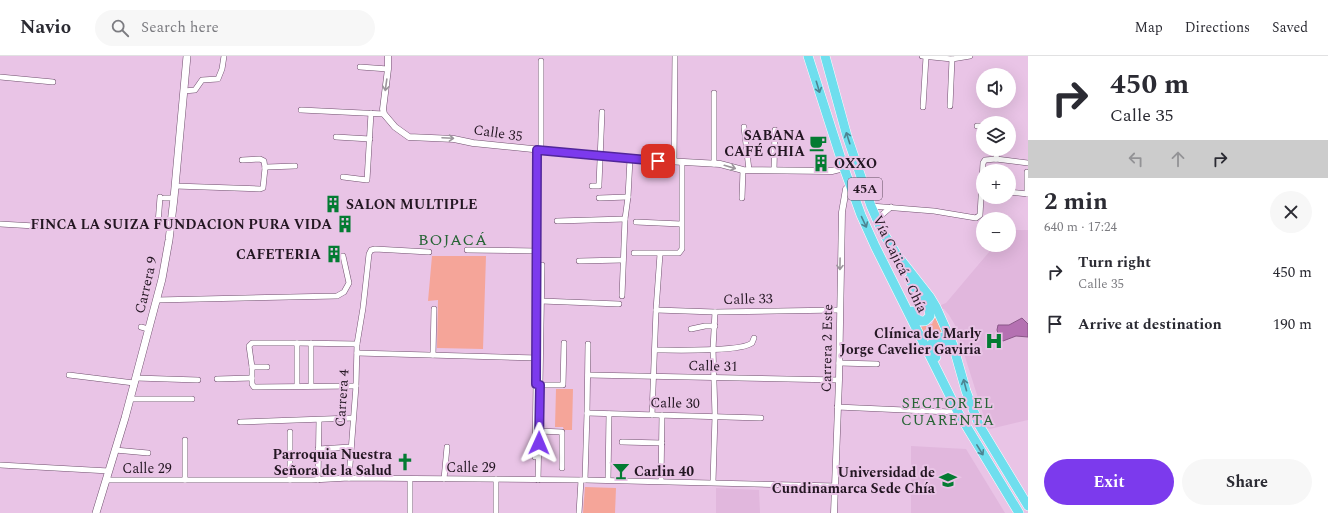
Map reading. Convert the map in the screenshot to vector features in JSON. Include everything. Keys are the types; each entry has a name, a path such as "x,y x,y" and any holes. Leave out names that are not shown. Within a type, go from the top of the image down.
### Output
{"highway":[{"name":"Vía Cajicá - Chía","path":"808,56 850,186 861,214 895,287 959,414 1019,513"},
{"name":"45A","path":"825,56 847,136 877,220 897,255 930,297 936,307 951,338 971,406 979,425 1028,506"},
{"path":"895,287 903,293 918,319 922,321 929,318 929,309 901,268 897,255"},
{"path":"960,367 954,360 946,339 943,337 935,338 931,345 932,350 967,419 968,430"}],"main road":[{"name":"Carrera 9","path":"96,513 130,399 145,328 156,300 169,240 184,91 186,56"}],"street":[{"path":"184,91 195,90 202,80 216,80 220,78 224,56"},
{"path":"301,110 384,114 388,56"},
{"path":"674,162 675,56"},
{"path":"923,107 924,56 952,59 970,56"},
{"path":"950,106 952,59"},
{"path":"537,480 539,431 539,320 537,251 541,61"},
{"path":"360,67 388,69"},
{"path":"0,77 53,82"},
{"path":"714,94 714,164"},
{"path":"592,186 599,185 602,157 602,112"},
{"path":"343,177 367,180 371,113"},
{"name":"Calle 35","path":"384,114 395,127 409,137 454,138 473,143 539,151 630,160 714,164 746,170 835,170 844,168"},
{"path":"742,198 746,170 744,127"},
{"path":"774,170 775,130"},
{"path":"336,137 370,139"},
{"path":"175,186 260,189 264,186 264,161 260,159 242,160"},
{"path":"983,164 986,160 996,159 1028,163"},
{"path":"622,296 625,219 630,160"},
{"path":"634,253 679,253 682,249 682,162"},
{"path":"265,168 295,166"},
{"path":"1016,193 1028,194 1028,172"},
{"name":"Carrera 2 Este","path":"834,513 839,380 842,212 846,189 850,186"},
{"path":"599,198 628,197"},
{"path":"158,224 162,198 174,198"},
{"path":"871,206 934,211 976,218 980,215 981,204"},
{"path":"877,220 891,207"},
{"path":"557,222 625,219"},
{"path":"636,222 681,224"},
{"path":"0,224 35,226"},
{"name":"Carrera 4","path":"349,478 356,386 357,344 369,254 371,250 375,249 429,252"},
{"path":"467,250 537,251"},
{"path":"652,415 656,310 660,254"},
{"path":"156,300 337,296 344,292 349,283 343,256"},
{"path":"579,261 623,260"},
{"path":"539,320 542,265"},
{"path":"541,301 619,304"},
{"path":"433,355 434,309"},
{"name":"Calle 33","path":"656,310 715,312 840,310"},
{"path":"713,482 715,416 713,349 715,312"},
{"path":"691,329 714,326"},
{"path":"655,350 746,347 752,343 754,338"},
{"path":"356,386 253,387 249,346 252,343 357,344"},
{"path":"296,386 297,343"},
{"path":"311,343 311,386"},
{"path":"538,384 563,385 564,343"},
{"path":"579,513 583,480 587,414 588,344"},
{"path":"357,354 539,358"},
{"path":"839,363 877,364"},
{"path":"252,367 267,367"},
{"path":"69,375 135,380 198,380"},
{"name":"Calle 31","path":"588,375 839,380"},
{"path":"218,379 252,378"},
{"path":"537,480 535,405 538,384"},
{"path":"130,399 192,399"},
{"path":"837,407 950,412 959,414"},
{"name":"Calle 30","path":"587,414 761,418"},
{"path":"608,480 609,414"},
{"path":"661,481 662,415"},
{"path":"240,422 353,418"},
{"path":"318,420 318,480"},
{"path":"539,431 562,432 562,468"},
{"path":"290,432 290,480"},
{"path":"185,440 186,480"},
{"path":"622,442 662,442"},
{"path":"318,449 351,447"},
{"path":"444,479 447,447"},
{"path":"115,450 148,453"},
{"name":"Calle 29","path":"0,466 109,472"},
{"name":"Calle 29","path":"106,480 318,480 349,478 496,479 713,482 836,486"},
{"path":"410,479 410,513"},
{"path":"496,479 496,513"}],"shaded area":[{"name":"Clínica de Marly Jorge Cavelier Gaviria","path":"1016,230 1028,230 1028,420 990,429 979,425 984,417 955,325 944,309 936,307 946,303 989,252 1016,252"},
{"path":"432,256 486,256 483,349 437,348 438,300 428,301"},
{"path":"935,317 943,332 934,335 927,342 921,327 932,324"},
{"path":"1022,318 1028,324 1028,337 1016,336 1003,341 1000,339 997,330 998,325 1009,325"},
{"path":"556,389 573,389 572,430 564,430 563,427 555,427"},
{"name":"Universidad de Cundinamarca Sede Chía","path":"911,446 966,449 1005,513 911,513"},
{"path":"585,487 616,488 615,513 583,513"},
{"path":"716,488 759,490 760,513 716,513"}],"place":[{"name":"SABANA CAFÉ CHIA","path":"818,143"},
{"name":"OXXO","path":"821,163"},
{"name":"SALON MULTIPLE","path":"333,204"},
{"name":"FINCA LA SUIZA FUNDACION PURA VIDA","path":"345,224"},
{"name":"CAFETERIA","path":"334,254"},
{"name":"Clínica de Marly Jorge Cavelier Gaviria","path":"994,341"},
{"name":"Parroquia Nuestra Señora de la Salud","path":"405,462"},
{"name":"Carlin 40","path":"621,471"},
{"name":"Universidad de Cundinamarca Sede Chía","path":"948,480"}],"district":[{"name":"BOJACÁ","path":"453,240"},
{"name":"SECTOR EL CUARENTA","path":"948,412"}],"route":[{"path":"539,443 540,385 536,384 537,150 658,161"}]}
